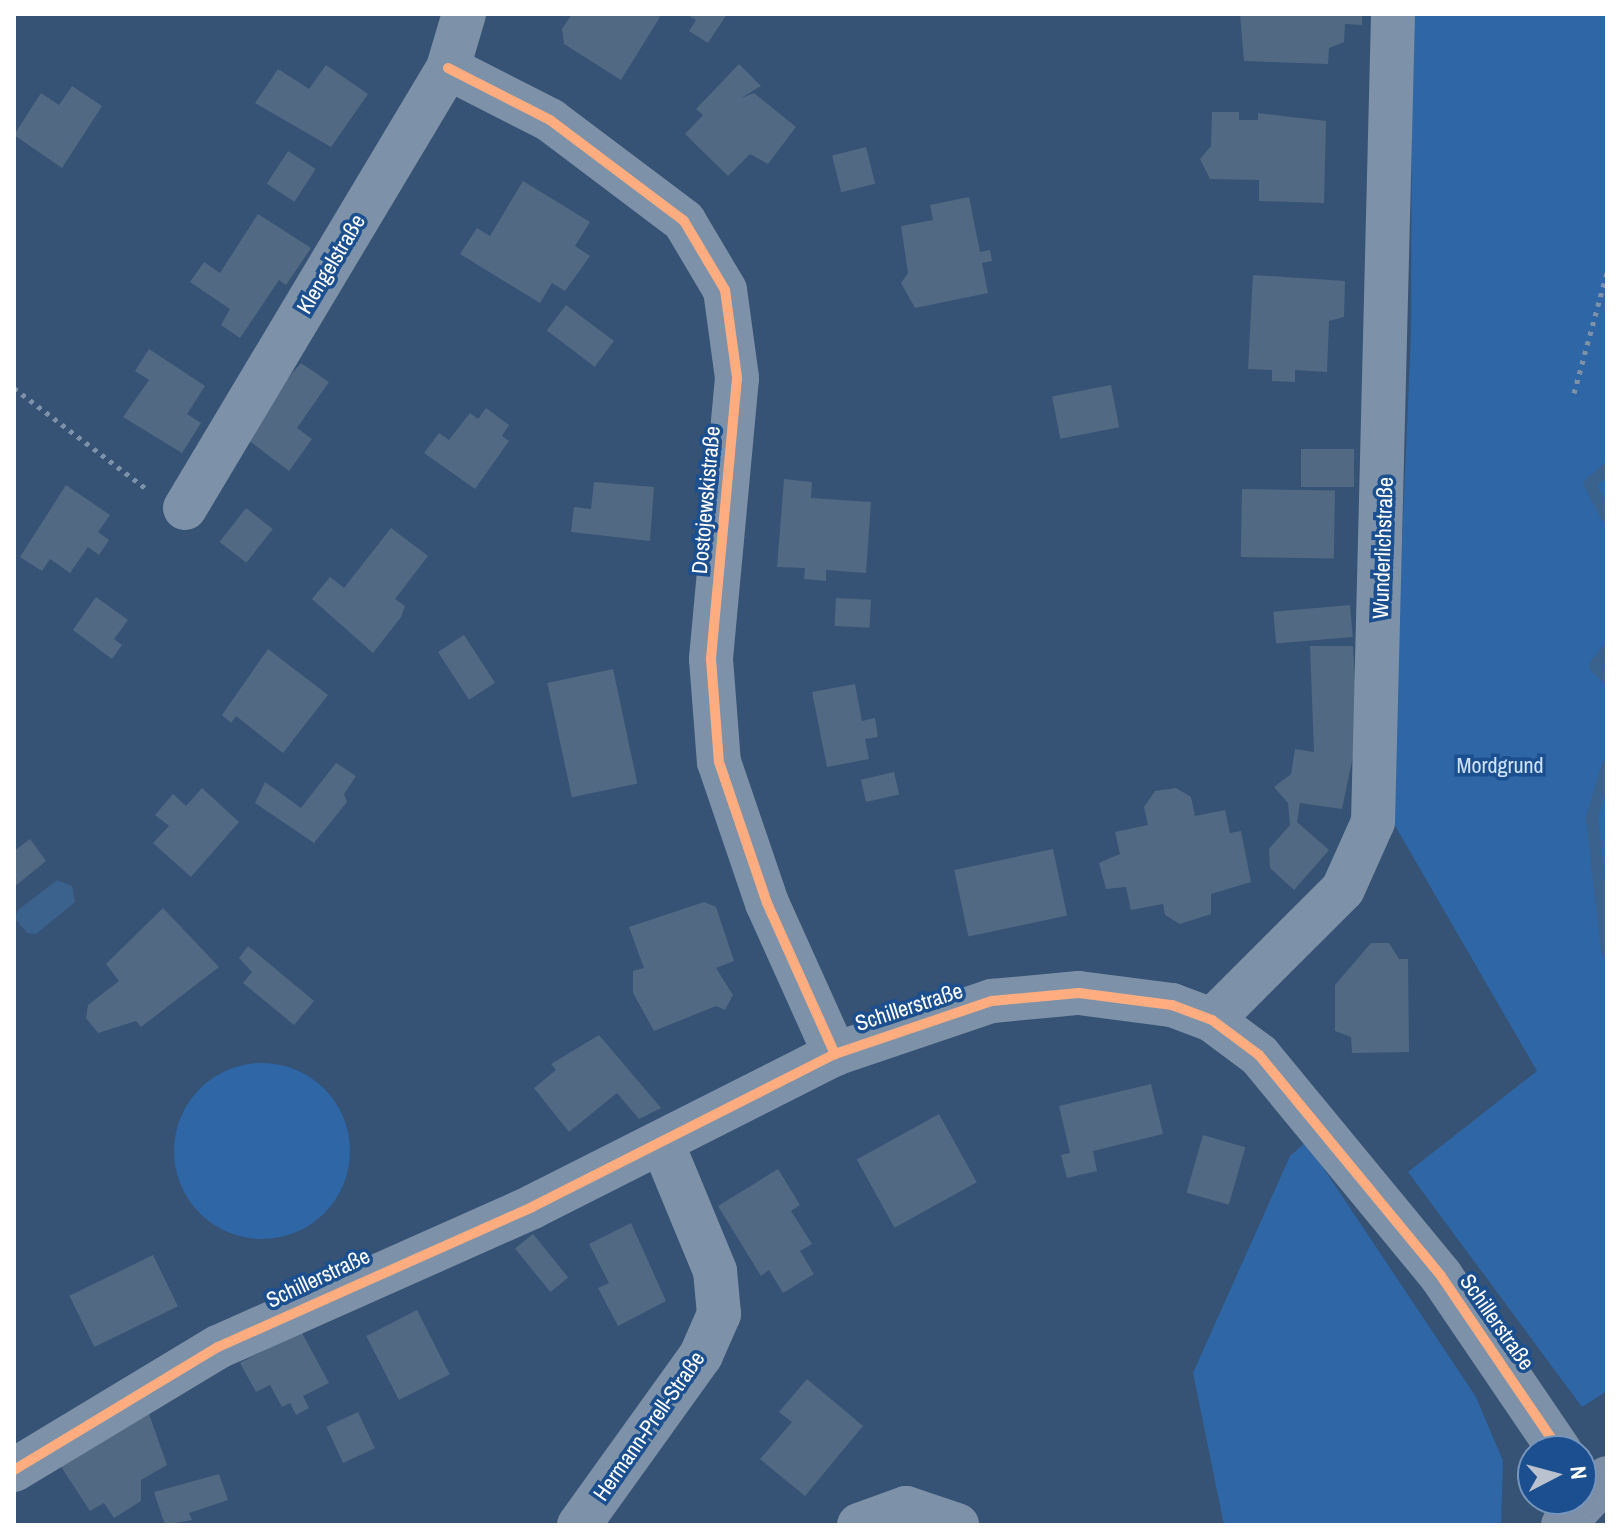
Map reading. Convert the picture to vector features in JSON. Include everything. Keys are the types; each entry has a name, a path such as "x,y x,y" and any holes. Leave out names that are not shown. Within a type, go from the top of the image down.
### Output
{"street":[{"name":"Klengelstraße","path":"185,508 448,68 464,14"},
{"name":"Wunderlichstraße","path":"1212,1020 1343,889 1373,822 1393,14"},
{"name":"Dostojewskistraße","path":"448,68 550,120 684,221 725,290 737,378 711,659 719,762 767,903 835,1054"},
{"name":"Schillerstraße","path":"14,1470 218,1347 663,1145 835,1054 931,1019 1042,993 1134,997 1212,1020 1293,1089 1441,1276 1549,1435"},
{"name":"Hermann-Prell-Straße","path":"579,1525 701,1355 719,1314 715,1271 663,1145"},
{"path":"859,1525 906,1508 957,1525"}],"path":[{"path":"1574,393 1607,272"},
{"path":"14,388 141,487 185,508"}],"green space":[{"name":"Mordgrund","path":"1412,14 1607,14 1607,1391 1582,1407 1408,1172 1537,1071 1390,817 1411,334"},
{"path":"262,1063 296,1070 324,1089 343,1117 350,1151 343,1185 324,1213 296,1232 262,1239 228,1232 200,1213 181,1185 174,1151 181,1117 200,1089 228,1070"},
{"path":"1306,1142 1476,1397 1503,1461 1501,1525 1224,1525 1193,1373 1290,1156"}],"shaded area":[{"path":"57,880 72,886 75,902 36,934 27,933 15,919 18,910"}],"building":[{"path":"572,14 655,14 660,17 621,80 564,44 562,29"},
{"path":"686,14 727,14 708,43 689,31 696,20"},
{"path":"1240,14 1362,14 1362,25 1345,24 1344,42 1329,48 1328,64 1244,61"},
{"path":"739,64 761,86 741,98 754,93 796,127 768,164 750,154 728,176 685,134 703,115 696,109"},
{"path":"326,65 368,94 331,147 255,103 278,69 309,89"},
{"path":"72,86 102,106 62,168 14,135 41,93 59,105"},
{"path":"1212,112 1239,112 1239,120 1258,120 1258,113 1326,121 1324,203 1259,201 1259,180 1210,179 1200,159 1211,146"},
{"path":"866,147 875,184 841,192 832,155"},
{"path":"288,151 316,169 294,202 267,184"},
{"path":"523,181 590,222 575,246 590,256 565,291 552,283 540,303 460,254 477,228 490,236"},
{"path":"969,197 980,252 990,250 992,261 982,263 988,293 915,308 901,283 908,273 901,226 933,220 930,205"},
{"path":"258,214 311,248 286,285 279,280 240,338 221,325 230,309 190,282 204,262 220,273"},
{"path":"1253,275 1345,281 1344,317 1329,321 1327,372 1295,370 1295,382 1272,381 1272,370 1248,369"},
{"path":"566,305 614,341 595,367 547,331"},
{"path":"149,349 205,386 187,414 201,423 182,453 123,417 149,380 135,371"},
{"path":"301,363 329,382 297,428 312,439 289,471 240,434"},
{"path":"1111,385 1119,427 1060,439 1052,396"},
{"path":"486,408 509,425 502,436 509,441 475,489 424,453 439,433 449,440 470,413 478,419"},
{"path":"1301,449 1354,449 1354,487 1301,487"},
{"path":"784,479 812,482 811,498 871,502 866,573 826,570 826,581 804,579 805,568 777,567"},
{"path":"594,482 654,487 650,541 571,532 574,507 591,509"},
{"path":"66,485 110,515 98,532 109,540 99,555 88,547 70,573 50,559 42,571 20,557"},
{"path":"1242,489 1335,491 1334,559 1241,557"},
{"path":"246,508 273,529 246,563 220,542"},
{"path":"391,528 428,556 395,599 405,606 401,617 373,653 312,599 330,577 344,588"},
{"path":"96,597 128,620 114,639 122,645 112,659 73,630"},
{"path":"836,598 871,600 869,628 835,626"},
{"path":"1350,605 1353,637 1276,644 1273,612"},
{"path":"464,635 495,683 469,700 438,652"},
{"path":"1310,646 1353,646 1358,732 1342,809 1300,803 1297,822 1329,850 1294,890 1270,868 1269,849 1290,825 1288,803 1274,787 1291,774 1295,749 1314,752"},
{"path":"268,649 328,695 283,753 236,716 231,723 222,715"},
{"path":"613,669 637,783 572,797 547,683"},
{"path":"855,684 862,721 875,718 878,737 865,739 869,759 827,767 812,692"},
{"path":"336,763 356,776 344,794 347,802 314,843 255,803 265,782 301,808"},
{"path":"894,772 899,794 866,802 861,780"},
{"path":"202,788 239,822 191,877 153,843 169,826 155,815 173,794 186,806"},
{"path":"1176,788 1191,797 1195,816 1225,810 1230,833 1241,831 1251,882 1211,894 1211,914 1180,924 1165,915 1163,904 1131,910 1126,887 1106,889 1099,863 1120,854 1115,832 1148,825 1144,807 1155,791"},
{"path":"30,839 46,861 14,887 14,851"},
{"path":"1053,849 1067,916 968,937 954,870"},
{"path":"704,902 716,907 734,961 716,968 733,995 725,1010 716,1006 654,1031 633,993 633,971 644,968 629,927"},
{"path":"163,908 219,967 141,1027 136,1021 98,1033 86,1018 88,1005 119,981 106,964"},
{"path":"1371,943 1389,943 1399,959 1408,959 1409,1052 1352,1053 1351,1037 1335,1031 1335,985"},
{"path":"248,946 314,1001 294,1025 243,983 252,972 239,958"},
{"path":"599,1035 661,1108 639,1119 617,1093 569,1132 534,1088 556,1070 551,1064"},
{"path":"1151,1084 1163,1134 1093,1151 1097,1171 1067,1178 1061,1155 1070,1153 1059,1106"},
{"path":"939,1114 977,1182 895,1228 857,1160"},
{"path":"1203,1135 1245,1147 1229,1205 1186,1193"},
{"path":"778,1169 800,1205 791,1211 812,1244 800,1251 814,1274 783,1293 769,1270 761,1276 718,1206"},
{"path":"631,1223 666,1301 618,1326 598,1288 609,1283 589,1244"},
{"path":"533,1234 568,1278 550,1292 515,1248"},
{"path":"153,1255 178,1306 94,1347 69,1296"},
{"path":"417,1310 450,1374 399,1400 366,1336"},
{"path":"301,1331 329,1383 303,1396 309,1408 296,1415 290,1403 282,1407 270,1385 256,1392 240,1363"},
{"path":"807,1379 863,1426 805,1496 760,1459 792,1422 779,1412"},
{"path":"148,1411 167,1465 141,1480 141,1501 114,1518 104,1503 90,1511 60,1465"},
{"path":"358,1412 375,1448 343,1463 326,1427"},
{"path":"219,1474 228,1500 189,1513 192,1520 165,1525 154,1492"}],"waterway":[{"path":"1607,469 1590,484 1607,517"},
{"path":"1607,650 1595,666 1607,678"},
{"path":"1607,767 1592,818 1607,952"}],"tram line":[{"path":"1597,1474 1607,1466"},
{"path":"1577,1525 1607,1492"},
{"path":"1552,1525 1560,1515"}],"cycle path":[{"path":"448,68 550,120 684,221 725,290 737,378 711,659 719,762 767,903 835,1054"},
{"path":"14,1470 218,1347 532,1207 835,1054 992,1001 1079,993 1172,1005 1212,1020 1259,1055 1441,1276 1549,1435"}]}
